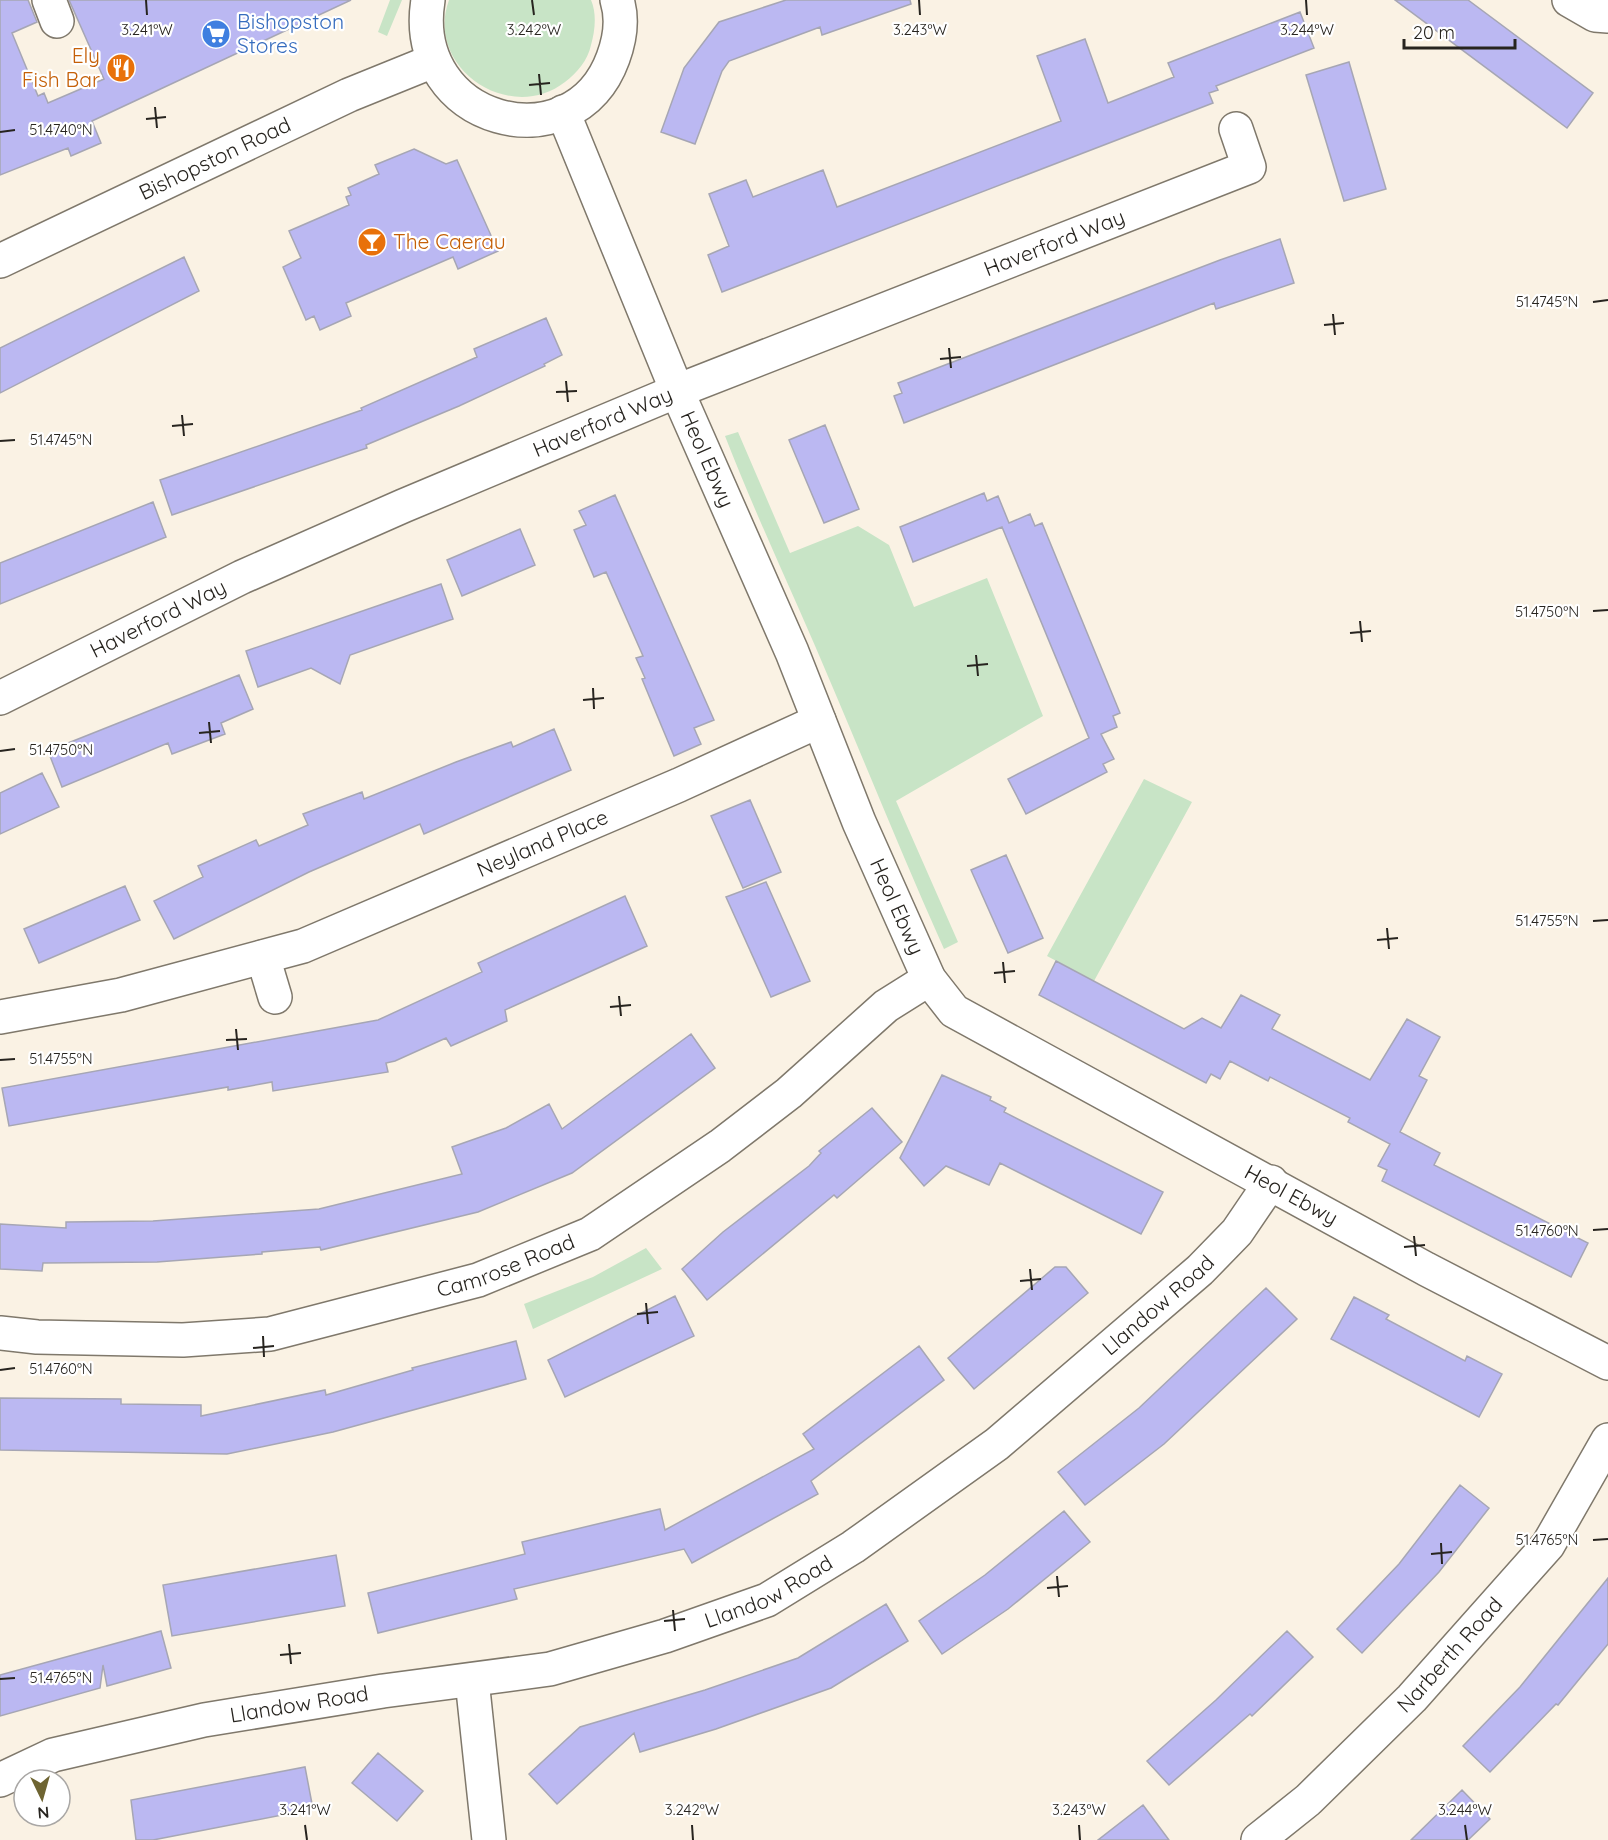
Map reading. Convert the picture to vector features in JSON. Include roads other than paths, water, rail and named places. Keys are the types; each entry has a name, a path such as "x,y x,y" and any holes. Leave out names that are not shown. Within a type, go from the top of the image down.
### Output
{"street":[{"path":"428,0 426,32 433,62 450,88 474,107 493,115 502,118 534,120 563,112 589,95 608,70 619,41 620,10 617,0"},
{"path":"1569,0 1594,15 1608,16"},
{"name":"Bishopston Road","path":"0,261 349,95 433,62"},
{"name":"Heol Ebwy","path":"563,112 677,390 819,721 859,822 929,979 954,1011 1271,1182 1426,1269 1608,1363"},
{"name":"Haverford Way","path":"0,698 242,577 403,506 677,390 1249,167 1236,129"},
{"name":"Neyland Place","path":"0,1017 121,995 314,941 679,785 819,721"},
{"path":"263,957 275,997"},
{"name":"Camrose Road","path":"0,1333 37,1337 183,1340 270,1334 478,1280 590,1234 720,1146 789,1093 886,1006 929,979"},
{"name":"Llandow Road","path":"0,1780 53,1755 204,1720 550,1669 665,1636 767,1600 843,1553 997,1443 1200,1270 1237,1232 1271,1182"},
{"name":"Narberth Road","path":"1258,1840 1308,1800 1412,1698 1548,1545 1608,1440"},
{"path":"472,1680 489,1840"}],"place":[{"name":"Bishopston Stores","path":"216,34"},
{"name":"Ely Fish Bar","path":"121,68"},
{"name":"The Caerau","path":"372,242"}]}
